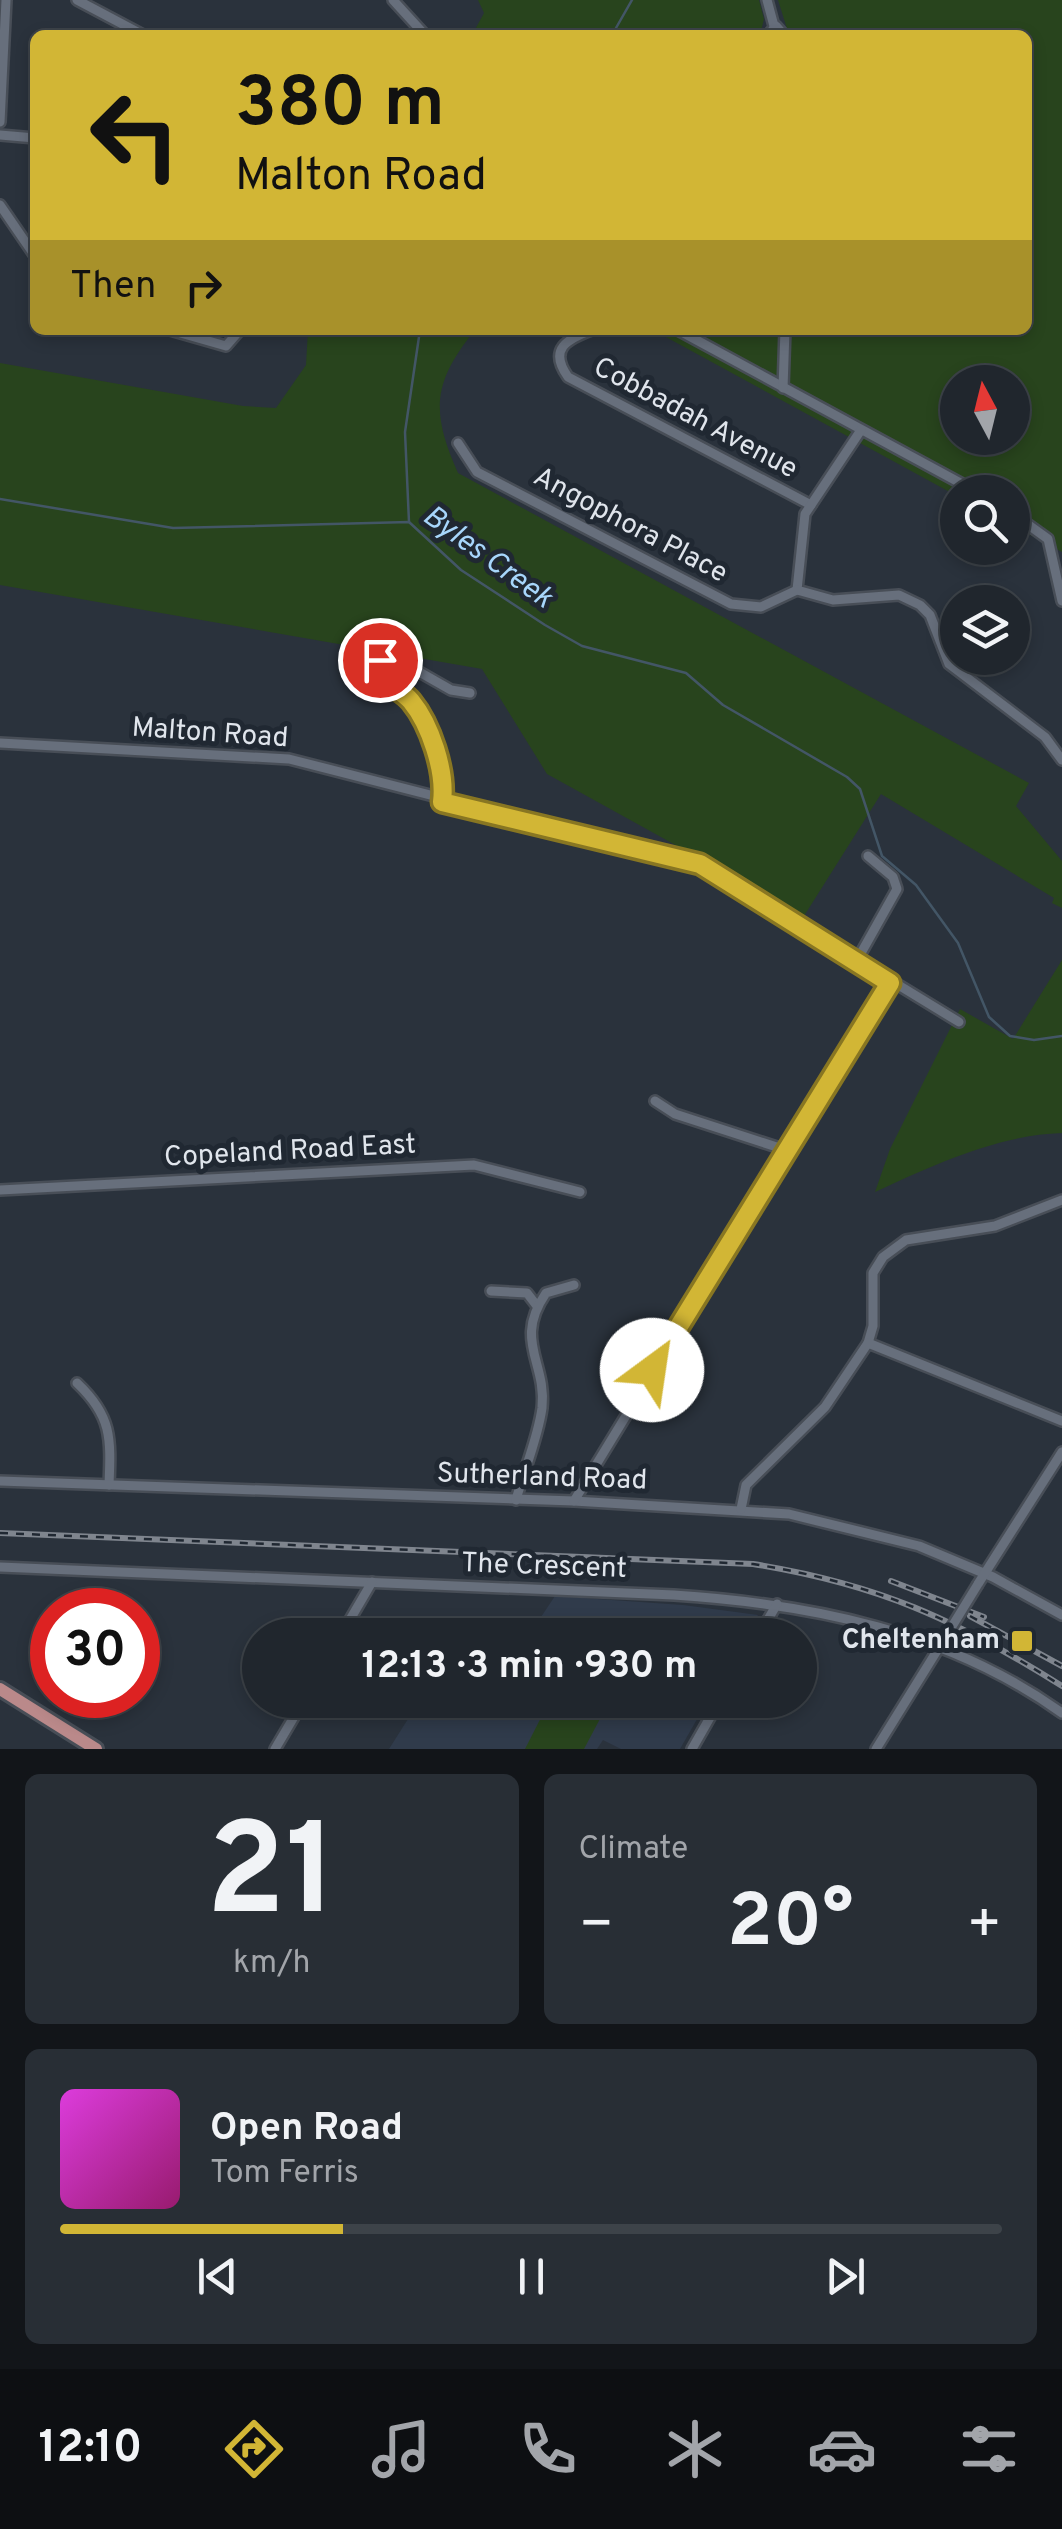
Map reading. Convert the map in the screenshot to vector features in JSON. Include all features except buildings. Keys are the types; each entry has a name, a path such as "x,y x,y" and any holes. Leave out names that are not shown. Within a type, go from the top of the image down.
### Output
{"main road":[{"path":"0,1689 96,1749"}],"street":[{"path":"0,122 6,0"},
{"path":"77,0 134,30"},
{"path":"393,0 421,30"},
{"path":"768,0 771,30"},
{"path":"0,136 30,138"},
{"path":"0,205 30,249"},
{"path":"188,335 226,346 236,335"},
{"name":"Cobbadah Avenue","path":"579,335 560,348 559,362 568,377 811,505"},
{"path":"687,335 945,475"},
{"path":"783,388 785,335"},
{"path":"860,430 805,514 797,590 833,600 899,596 920,604 930,615 949,664 1044,736 1062,760"},
{"name":"Angophora Place","path":"458,443 478,472 731,604 760,606 797,590"},
{"path":"1030,526 1048,539 1062,601"},
{"path":"442,802 444,789 427,726 410,699 380,677 376,667 393,657 451,690 470,693"},
{"name":"Malton Road","path":"0,743 289,759 442,802 700,864 959,1022"},
{"path":"856,962 897,889 893,877 868,856"},
{"path":"574,1501 890,983"},
{"path":"654,1101 675,1114 786,1150"},
{"name":"Copeland Road East","path":"0,1190 474,1165 580,1192"},
{"path":"741,1509 746,1485 824,1407 868,1343 873,1326 873,1272 897,1244 995,1226 1062,1200"},
{"path":"516,1500 542,1407 530,1344 538,1306 548,1292 574,1285"},
{"path":"491,1291 526,1293 538,1306"},
{"path":"868,1343 1062,1421"},
{"path":"77,1384 101,1406 107,1428 109,1485"},
{"path":"876,1749 1062,1452"},
{"name":"Sutherland Road","path":"0,1481 741,1509 878,1534 984,1573 1062,1615"},
{"name":"The Crescent","path":"0,1567 674,1594 777,1604 862,1622 939,1646 988,1669 1062,1713"},
{"path":"351,1618 372,1582"},
{"path":"769,1618 777,1604"},
{"path":"275,1749 293,1718"},
{"path":"692,1749 710,1718"}],"shaded area":[{"path":"555,1596 758,1615 756,1618 540,1618"},
{"path":"409,1718 698,1718 680,1749 621,1749 603,1740 597,1749 389,1749"}],"green space":[{"path":"478,0 759,0 764,19 761,30 475,30 484,13"},
{"path":"778,0 1062,0 1062,552 1030,535 1030,475 940,475 940,487 662,335 1032,335 1032,30 787,30"},
{"path":"308,335 471,335 450,366 440,398 443,432 458,473 1029,783 1016,806 1062,861 1062,908 1052,903 1054,898 881,794 804,916 547,774 482,669 0,585 0,363 243,406 276,408 306,365"},
{"path":"1062,960 1062,1133 990,1145 875,1192 890,1149 960,1009 1013,1039"},
{"path":"541,1718 600,1718 584,1749 525,1749"}],"waterway":[{"path":"615,30 632,0"},
{"path":"409,522 405,432 419,335"},
{"name":"Byles Creek","path":"0,499 173,528 409,522 461,570 545,625 582,646 686,673 723,705 847,777 860,789 882,856 916,885 958,943 989,1017 1010,1036 1034,1040 1062,1036"}],"railway":[{"path":"0,1533 753,1564 839,1582 914,1607 986,1641 1062,1686"},
{"path":"891,1581 984,1617"},
{"path":"970,1616 1062,1666"}],"place":[{"name":"Cheltenham","path":"1022,1641"}],"route":[{"path":"380,660 376,667 380,677 410,699 427,726 444,789 442,802 700,864 890,983 652,1370"}]}
